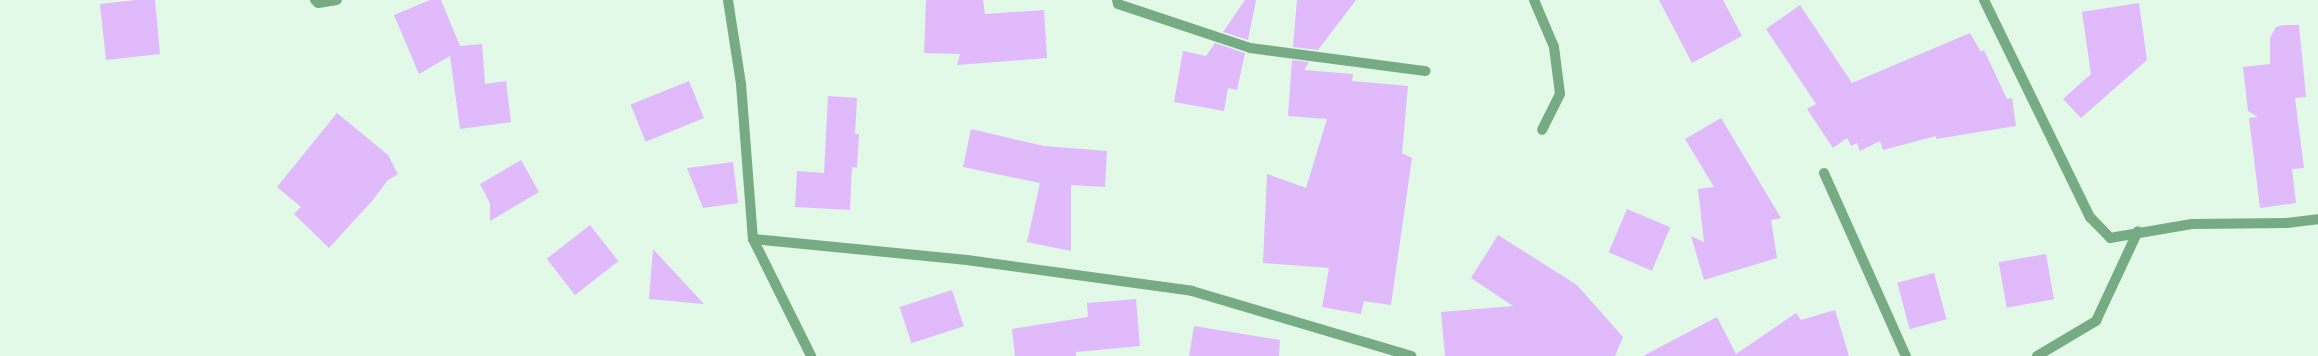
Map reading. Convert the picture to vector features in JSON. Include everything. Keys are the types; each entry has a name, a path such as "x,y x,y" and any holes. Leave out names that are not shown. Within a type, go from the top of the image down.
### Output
{"street":[{"path":"315,0 318,3 337,0"},
{"path":"728,0 741,84 753,239 811,356"},
{"path":"1117,0 1118,4 1250,48 1425,71"},
{"path":"1534,0 1554,47 1560,94 1542,130"},
{"path":"1984,0 2090,217 2110,238 2138,231 2192,224 2287,223 2318,219"},
{"path":"1824,173 1906,356"},
{"path":"2037,356 2096,321 2138,231"},
{"path":"753,239 968,260 1192,290 1412,356"}],"building":[{"path":"136,0 155,0 160,54 106,60 100,4"},
{"path":"430,0 441,0 460,46 482,44 485,84 506,81 511,122 460,129 450,56 419,74 394,15"},
{"path":"926,0 983,0 985,14 1044,10 1047,58 957,65 960,54 924,53"},
{"path":"1245,0 1256,0 1248,40 1223,32"},
{"path":"1297,0 1356,0 1318,50 1293,47"},
{"path":"1659,0 1723,0 1742,36 1692,63"},
{"path":"2139,3 2147,60 2081,118 2063,99 2091,74 2082,12"},
{"path":"1800,5 1852,83 1970,33 1981,52 1984,50 2007,99 2012,98 2016,126 1936,139 1936,136 1883,150 1880,141 1860,151 1857,143 1851,146 1847,138 1833,148 1807,109 1816,104 1766,29"},
{"path":"2284,25 2299,25 2306,97 2295,98 2304,168 2292,169 2296,203 2260,208 2249,118 2258,117 2248,111 2243,67 2270,64 2270,38 2276,27"},
{"path":"1215,43 1245,53 1237,90 1228,88 1224,111 1174,102 1183,51 1206,56"},
{"path":"1292,60 1309,62 1304,70 1353,74 1352,81 1408,86 1402,153 1412,158 1391,305 1364,301 1361,314 1322,307 1329,268 1263,263 1267,174 1306,188 1327,119 1288,116"},
{"path":"689,81 704,118 646,142 631,105"},
{"path":"828,96 857,98 855,134 859,134 857,168 852,167 850,210 795,207 797,171 824,173"},
{"path":"337,113 388,155 398,174 388,180 372,201 329,248 294,214 301,207 277,187"},
{"path":"1721,118 1781,218 1771,220 1777,258 1704,280 1691,236 1704,242 1698,189 1714,187 1685,139"},
{"path":"971,129 1044,146 1107,151 1105,187 1071,185 1071,251 1027,242 1040,183 963,167"},
{"path":"521,160 539,192 490,221 490,203 480,184"},
{"path":"733,162 738,203 703,208 687,168"},
{"path":"1627,209 1670,227 1652,271 1609,252"},
{"path":"590,225 618,261 575,295 547,259"},
{"path":"1498,235 1577,285 1623,337 1615,356 1445,356 1441,312 1513,306 1471,278"},
{"path":"653,249 704,304 649,299"},
{"path":"2046,254 2054,299 2007,308 1999,262"},
{"path":"1934,273 1946,319 1910,329 1897,283"},
{"path":"952,290 964,326 911,343 900,307"},
{"path":"1136,299 1140,346 1076,352 1076,356 1015,356 1012,329 1088,317 1087,303"},
{"path":"1835,310 1849,356 1643,356 1717,317 1736,354 1796,313 1801,320"},
{"path":"1194,326 1280,340 1279,356 1189,356"}]}
